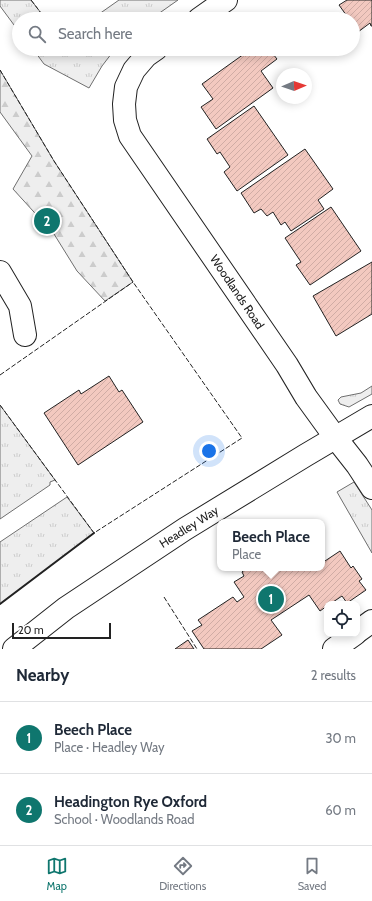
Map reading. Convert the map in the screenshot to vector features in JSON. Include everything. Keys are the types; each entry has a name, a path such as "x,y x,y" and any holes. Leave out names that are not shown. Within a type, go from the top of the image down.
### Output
{"street":[{"path":"209,12 226,0"},
{"name":"Woodlands Road","path":"146,56 134,70 126,87 124,104 130,136 287,365 306,397 335,438 357,465 372,488"},
{"path":"1,274 20,306 25,335"},
{"name":"Headley Way","path":"14,649 66,608 185,529 372,416"},
{"path":"360,630 372,621"},
{"path":"334,649 350,637"}],"green space":[{"path":"0,0 31,0 40,12 12,12 12,22 0,6"},
{"path":"119,0 178,0 161,12 102,12"},
{"path":"38,56 110,56 89,88 44,64"},
{"path":"0,70 54,161 133,282 105,301 77,271 54,234 13,189 32,156 0,112"},
{"path":"372,386 372,394 349,407 340,404 338,400 341,397 361,393"},
{"path":"0,405 55,480 50,482 50,485 0,519"},
{"path":"354,482 372,510 372,553 337,492"},
{"path":"67,497 94,533 0,604 0,542"}],"building":[{"path":"347,0 372,0 372,26 370,23 360,30 360,12 344,12 339,5"},
{"path":"241,56 275,56 277,59 261,71 273,88 216,129 201,107 213,99 202,84"},
{"path":"254,106 288,155 237,191 224,172 230,167 220,152 217,154 207,139"},
{"path":"305,149 333,189 318,200 324,209 291,231 285,222 281,225 273,212 267,216 261,209 254,213 241,193"},
{"path":"331,207 361,251 310,285 296,265 301,262 285,238"},
{"path":"372,262 372,314 336,336 313,296"},
{"path":"109,376 119,392 122,390 143,422 78,465 44,413 79,390 81,394"},
{"path":"340,551 351,568 353,566 362,579 359,581 366,590 350,601 346,601 342,596 334,601 324,601 324,608 320,611 309,595 271,620 282,635 261,649 204,649 192,631 202,625 198,620 233,597 237,602 244,597 234,582 244,576 242,572 243,571 325,571 325,561"},
{"path":"188,640 194,649 175,649"}],"fence":[{"path":"31,0 40,12"},
{"path":"0,70 54,161 133,282 242,438 94,533 0,405"},
{"path":"0,375 133,282"},
{"path":"164,597 197,649"}],"wall":[{"path":"0,604 94,533"}],"place":[{"name":"Headington Rye Oxford","path":"47,221"},
{"name":"Beech Place","path":"271,599"}]}
